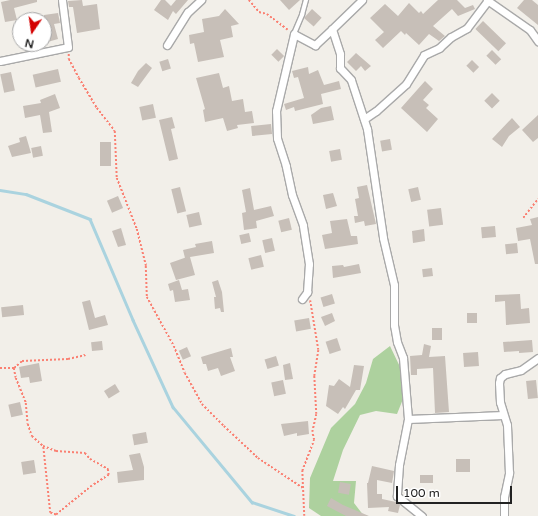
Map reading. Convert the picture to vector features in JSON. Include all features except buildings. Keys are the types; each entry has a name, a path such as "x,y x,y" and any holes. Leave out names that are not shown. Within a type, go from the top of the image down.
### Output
{"street":[{"path":"0,61 68,47 62,0"},
{"path":"167,45 188,12 201,0"},
{"path":"302,299 306,292 309,264 303,225 292,195 286,166 277,138 276,111 294,34 314,45 362,0"},
{"path":"364,119 376,111 406,84 424,55 439,48 451,37 467,28 487,0 530,30 538,41"},
{"path":"332,29 340,54 340,68 351,80 364,119 379,200 383,238 394,285 394,325 397,342 403,358 408,419 399,465 397,496 422,516"},
{"path":"504,516 504,497 509,472 507,425 503,415 498,383 500,378 505,374 522,370 538,358"},
{"path":"408,419 503,415"}],"lane":[{"path":"294,34 302,15 306,0"}],"path":[{"path":"249,0 259,12 266,14 294,34"},
{"path":"68,47 69,59 79,78 97,108 115,131 117,178 139,237 146,266 147,297 174,346 185,373 202,404 224,426 258,458 304,488"},
{"path":"523,218 538,199"},
{"path":"304,516 304,488 302,471 314,440 312,432 316,414 314,376 318,350 311,302 306,292"},
{"path":"0,368 14,368 22,361 68,359 86,355"},
{"path":"14,368 16,378 26,403 28,424 32,436 43,446 56,451 85,453 90,459 108,469 109,475 92,486 56,515 50,514 43,446"}],"green space":[{"path":"390,346 401,369 403,399 397,414 376,411 360,415 343,450 333,481 356,481 354,503 364,516 321,516 309,508 310,478 331,428 355,404 366,383 373,359"}],"waterway":[{"path":"0,190 26,194 90,219 133,320 173,407 252,502 294,516"}]}
